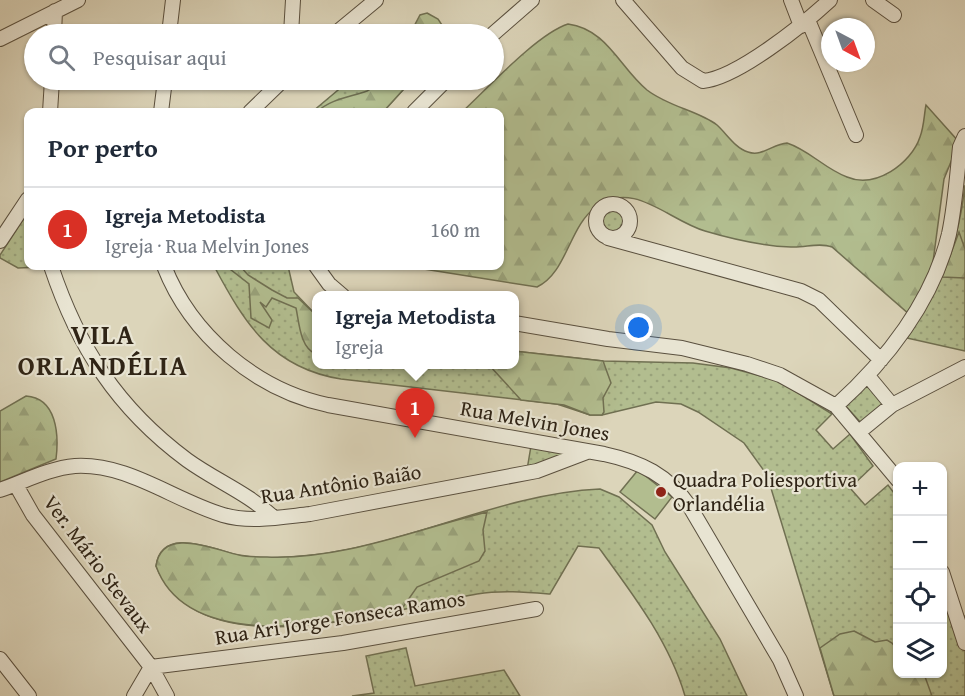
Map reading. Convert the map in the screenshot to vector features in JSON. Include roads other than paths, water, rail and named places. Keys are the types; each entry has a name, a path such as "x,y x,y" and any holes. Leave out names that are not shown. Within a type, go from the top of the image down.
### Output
{"street":[{"path":"29,24 78,0"},
{"path":"170,24 173,0"},
{"path":"292,24 293,0"},
{"path":"347,24 376,0"},
{"path":"504,24 532,0"},
{"path":"622,0 682,68 703,81 725,76 805,23 830,0"},
{"path":"791,0 805,23 856,135"},
{"path":"873,0 894,15"},
{"path":"54,24 55,11"},
{"path":"0,39 24,27"},
{"path":"50,108 51,90"},
{"path":"162,108 164,90"},
{"path":"254,108 273,90"},
{"path":"418,108 436,90"},
{"path":"836,406 868,376 881,360 920,303 944,253 965,136"},
{"path":"0,241 24,205"},
{"path":"608,238 801,291 819,300 881,360"},
{"path":"52,270 72,323 101,374 122,402 188,460 240,491 274,518"},
{"name":"Rua Melvin Jones","path":"166,270 189,311 227,355 247,370 288,393 328,405 642,464 679,492 780,660 796,696"},
{"path":"319,270 337,291"},
{"path":"519,324 716,356 780,375 836,406 893,475"},
{"path":"859,432 892,405 965,366"},
{"path":"868,376 892,405"},
{"name":"Rua Antônio Baião","path":"0,490 58,470 96,467 140,480 223,515 238,518 274,518 310,514 537,471 587,452"},
{"name":"Ver. Mário Stevaux","path":"16,485 39,524 151,667 167,696"},
{"path":"947,580 959,598 965,643"},
{"name":"Rua Ari Jorge Fonseca Ramos","path":"151,667 343,643 536,609"},
{"path":"0,659 29,696"},
{"path":"134,696 151,667"}],"place":[{"name":"Igreja Metodista","path":"415,438"},
{"name":"Quadra Poliesportiva Orlandélia","path":"661,492"}],"district":[{"name":"VILA ORLANDÉLIA","path":"103,350"}]}
